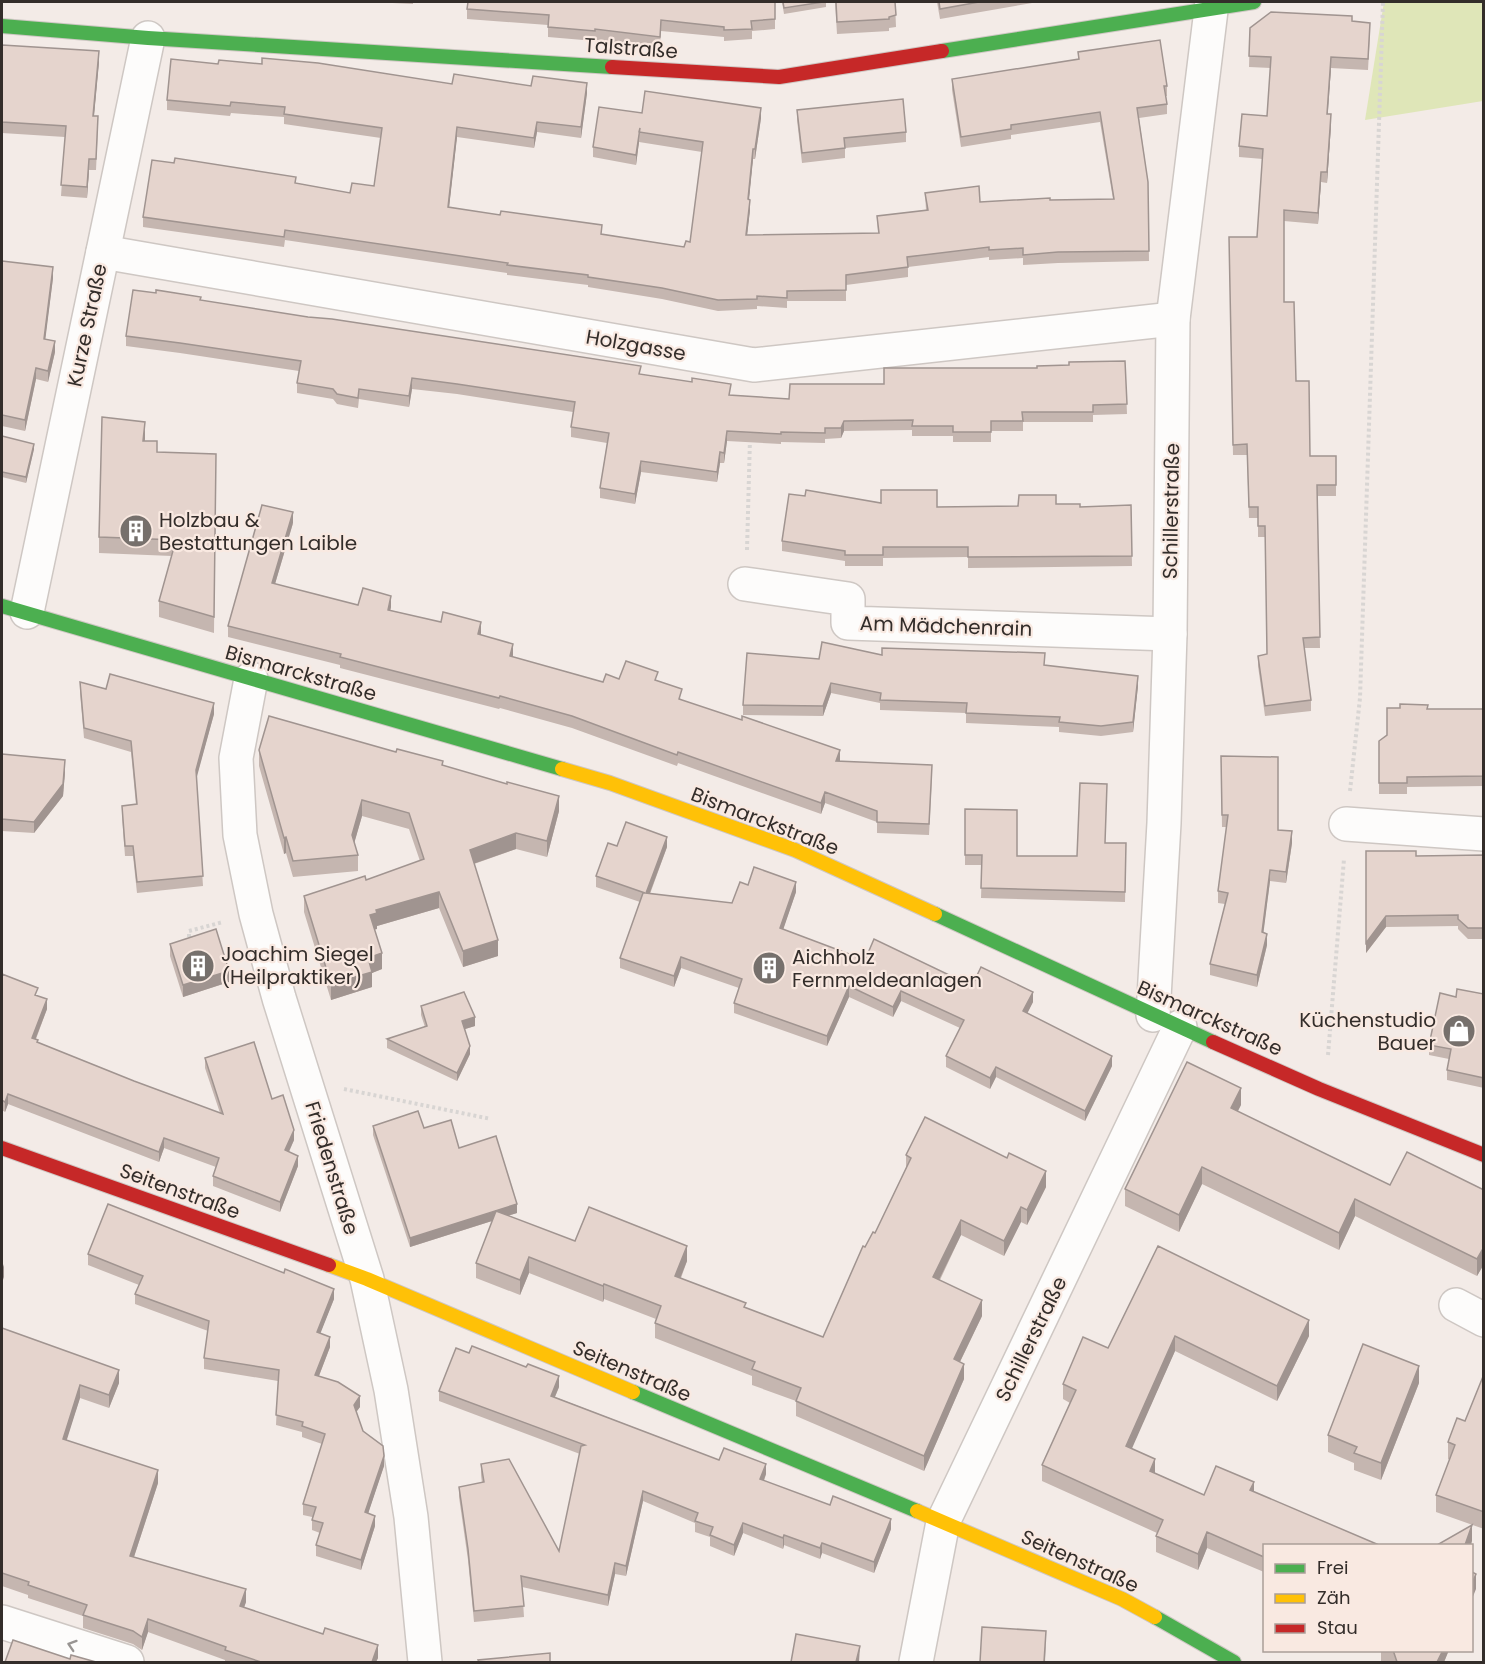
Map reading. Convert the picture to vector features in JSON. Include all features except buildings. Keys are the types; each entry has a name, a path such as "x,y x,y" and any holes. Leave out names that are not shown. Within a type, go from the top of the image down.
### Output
{"street":[{"name":"Talstraße","path":"2,26 148,38 779,77 1212,5 1254,2"},
{"name":"Schillerstraße","path":"916,1662 943,1522 1167,1021 1164,823 1170,634 1173,319 1212,5"},
{"name":"Kurze Straße","path":"14,609 103,252 148,38"},
{"name":"Holzgasse","path":"103,252 754,365 1173,319"},
{"name":"Am Mädchenrain","path":"746,584 848,599 848,623 1170,634"},
{"name":"Bismarckstraße","path":"14,609 610,783 785,846 1318,1089 1484,1155"},
{"name":"Friedenstraße","path":"251,679 236,758 240,835 256,914 279,998 367,1279 391,1390 411,1517 425,1662"},
{"path":"1346,824 1484,834"},
{"name":"Seitenstraße","path":"2,1148 367,1279 1122,1599 1234,1662"},
{"path":"2,1622 127,1662"}],"path":[{"path":"1318,1089 1327,1078 1346,824 1360,698 1383,2"},
{"path":"746,584 750,436"},
{"path":"189,950 189,932 256,914"},
{"path":"306,1082 491,1119"}],"green space":[{"path":"1384,2 1483,2 1483,101 1365,120"}],"traffic: fast":[{"path":"942,51 1254,2"},
{"path":"2,26 148,38 612,67"},
{"path":"2,606 562,769"},
{"path":"935,914 1213,1042"},
{"path":"633,1392 917,1511"},
{"path":"1155,1617 1234,1662"}],"traffic: slow":[{"path":"562,769 610,783 795,850 935,914"},
{"path":"329,1265 633,1392"},
{"path":"917,1511 1122,1599 1155,1617"}],"traffic: jam":[{"path":"612,67 779,77 942,51"},
{"path":"1213,1042 1319,1089 1484,1155"},
{"path":"2,1148 329,1265"}],"place":[{"name":"Holzbau & Bestattungen Laible","path":"136,531"},
{"name":"Joachim Siegel (Heilpraktiker)","path":"198,966"},
{"name":"Aichholz Fernmeldeanlagen","path":"769,968"},
{"name":"Küchenstudio Bauer","path":"1459,1031"}]}
